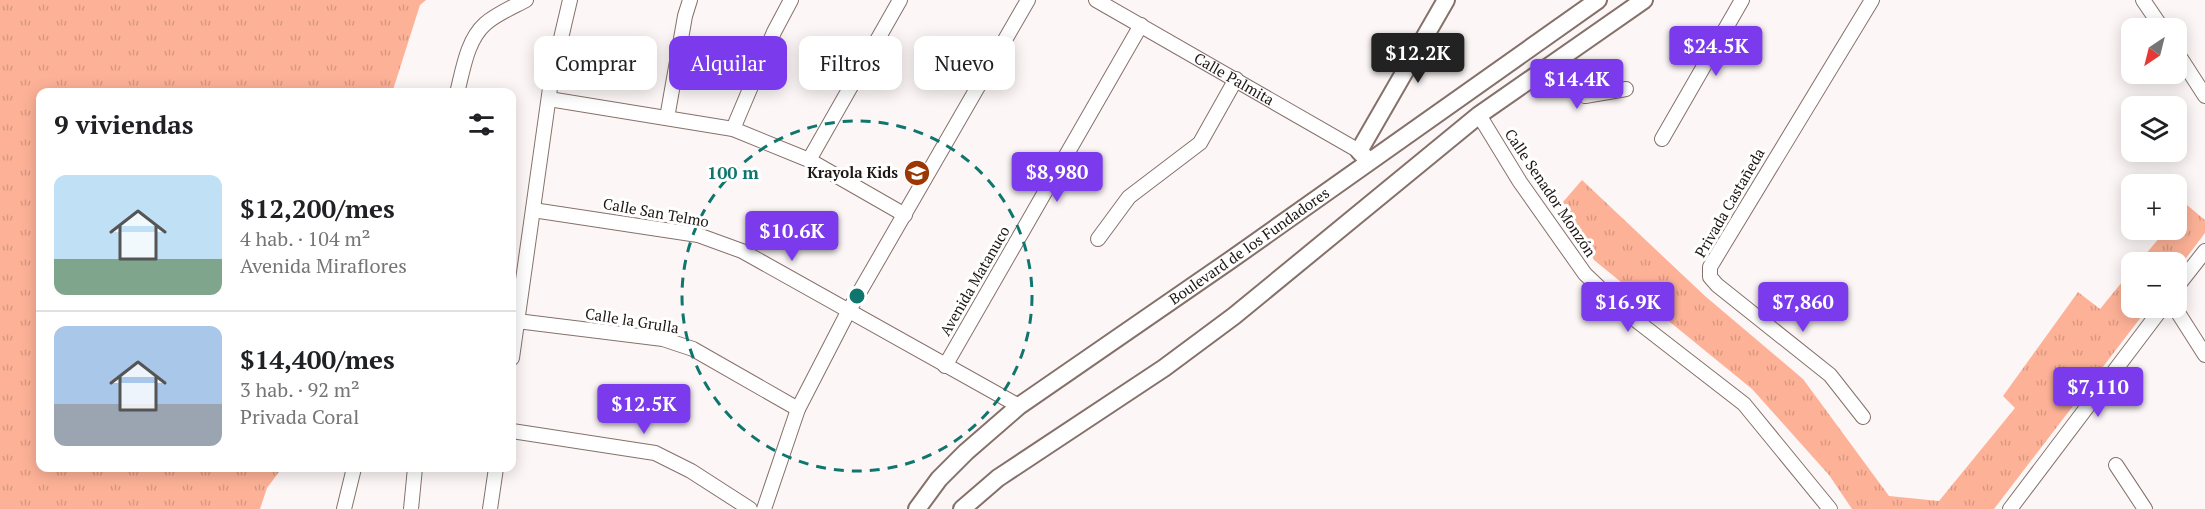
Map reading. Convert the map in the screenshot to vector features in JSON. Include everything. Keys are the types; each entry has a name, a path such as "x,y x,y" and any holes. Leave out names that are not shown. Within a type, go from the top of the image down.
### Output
{"main road":[{"path":"1364,156 1446,0"},
{"name":"Boulevard de los Fundadores","path":"917,509 939,479 1019,406 1364,156 1483,80 1598,0"},
{"path":"962,509 998,478 1164,368 1234,316 1479,115 1644,0"},
{"path":"1479,115 1478,92 1483,80"}],"street":[{"path":"459,88 468,52 480,29 486,22 526,0"},
{"path":"516,328 549,99 570,0"},
{"path":"667,118 690,0"},
{"path":"733,129 774,32 791,0"},
{"path":"809,160 900,0"},
{"path":"764,509 798,409 848,312 1028,0"},
{"name":"Calle Palmita","path":"1096,0 1236,79 1364,156"},
{"path":"1662,139 1742,0"},
{"name":"Privada Castañeda","path":"1863,417 1830,375 1717,285 1710,277 1710,267 1872,0"},
{"path":"2143,0 2155,18"},
{"name":"Avenida Matanuco","path":"945,366 1141,25"},
{"path":"2187,68 2205,96"},
{"path":"1540,72 1562,86 1585,96 1626,89"},
{"path":"1098,239 1129,197 1200,143 1236,79"},
{"path":"549,99 733,129 809,160 905,215"},
{"name":"Calle Senador Monzón","path":"1479,115 1520,182 1585,274 1624,311 1744,404 1830,509"},
{"name":"Calle San Telmo","path":"533,210 698,235 742,251 1019,406"},
{"path":"2187,274 2205,251"},
{"path":"2010,509 2154,318"},
{"path":"2181,318 2205,355"},
{"name":"Calle la Grulla","path":"517,321 663,339 678,343 693,349 798,409"},
{"path":"516,431 656,453 691,471 750,509"},
{"path":"2116,465 2145,509"},
{"path":"344,509 353,472"},
{"path":"411,509 415,472"},
{"path":"490,509 495,472"}],"green space":[{"path":"0,0 426,0 420,5 394,88 36,88 36,472 279,472 267,488 260,509 0,509"},
{"path":"1582,180 1705,296 1803,379 1889,496 1939,501 2015,408 2003,396 2078,292 2100,309 2121,283 2121,318 2140,318 1994,509 1852,509 1829,475 1752,389 1594,260 1563,202"},
{"path":"2187,205 2205,220 2205,233 2187,257 2187,252 2147,252 2158,240 2187,240"}],"place":[{"name":"Krayola Kids","path":"917,173"}]}
